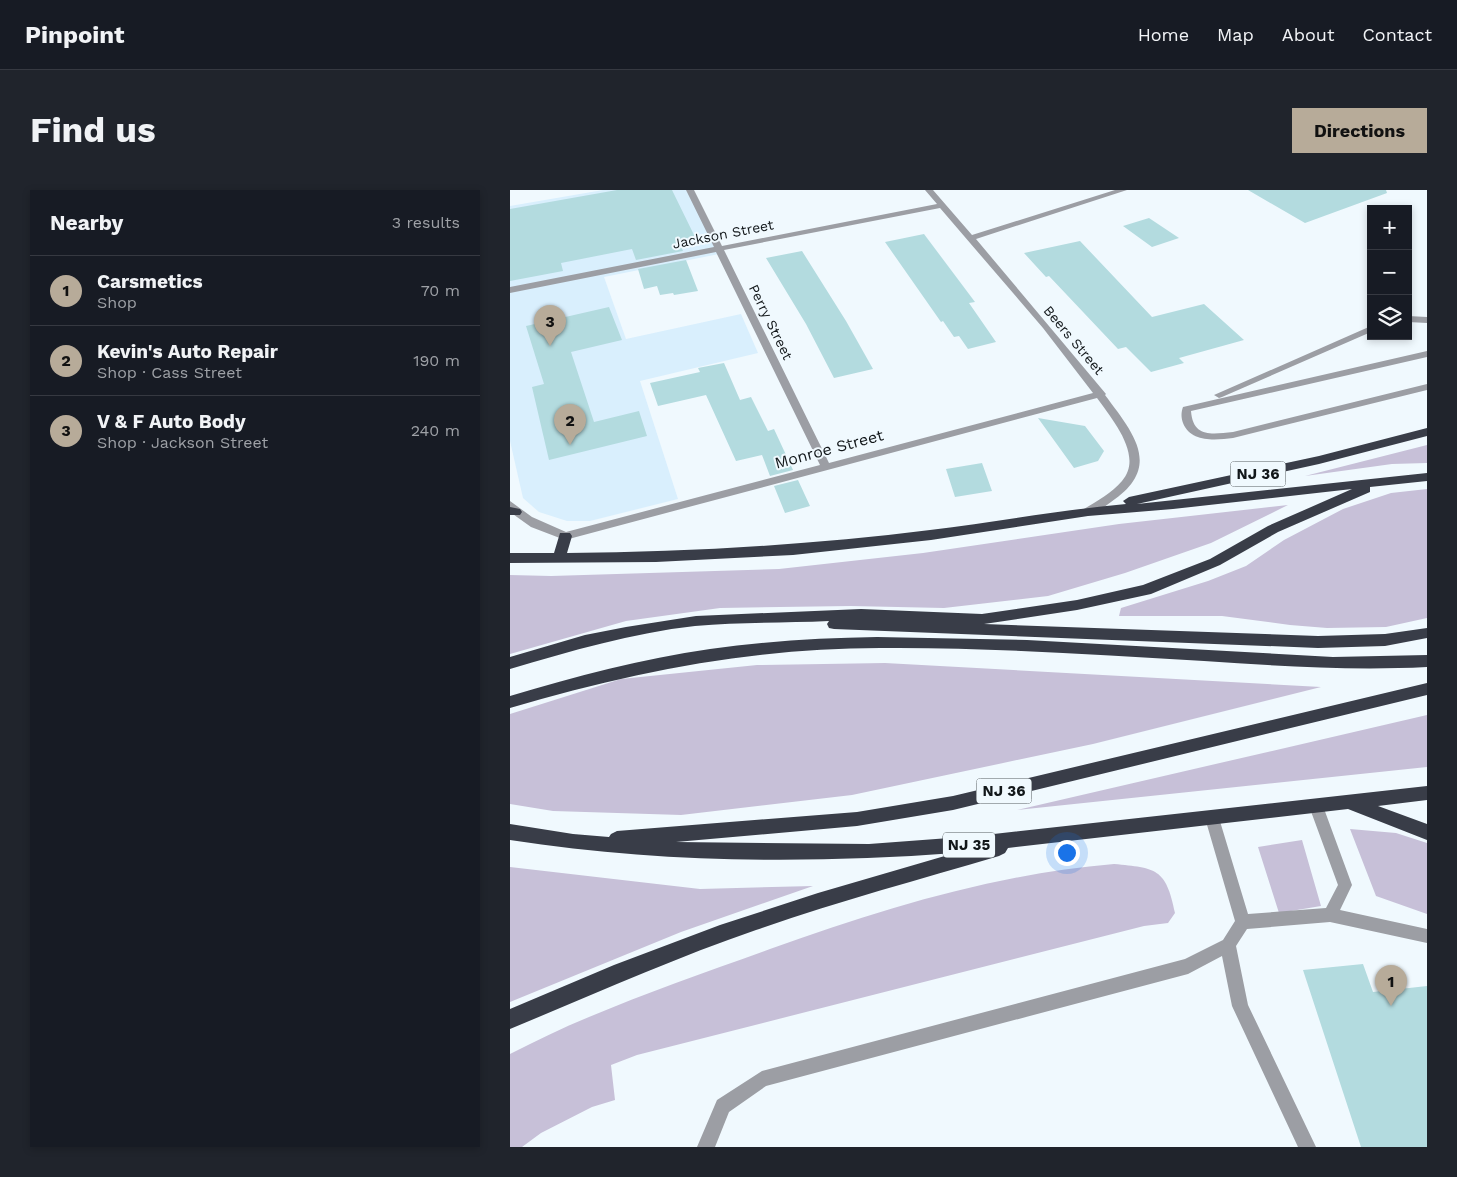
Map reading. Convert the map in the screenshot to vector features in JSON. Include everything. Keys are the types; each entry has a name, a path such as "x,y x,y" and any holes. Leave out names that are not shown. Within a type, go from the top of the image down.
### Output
{"highway":[{"name":"NJ 36","path":"1088,512 1163,492 1216,483 1319,460 1427,432"},
{"path":"510,558 682,556 793,550 931,535 1088,512 1173,505 1427,477"},
{"path":"510,663 626,632 696,622 861,614 982,619 1077,605 1146,590 1215,562 1273,529 1318,508 1393,480"},
{"path":"559,558 565,536"},
{"path":"763,619 859,626 1318,642 1385,640 1427,633"},
{"path":"510,702 579,681 658,662 740,650 817,644 921,643 1342,662 1427,661"},
{"name":"NJ 36","path":"573,842 808,824 914,810 1046,782 1427,689"},
{"name":"NJ 35","path":"510,832 573,842 695,852 813,853 923,849 1036,838 1427,793"},
{"path":"1347,802 1427,832"},
{"path":"510,1019 608,976 734,929 850,892 1036,838"}],"street":[{"name":"Perry Street","path":"690,190 826,466"},
{"name":"Beers Street","path":"929,190 1101,394 1132,443 1137,460 1132,477 1126,484 1088,512"},
{"path":"970,238 1123,190"},
{"name":"Jackson Street","path":"510,290 942,205"},
{"path":"1412,319 1427,320"},
{"path":"1367,331 1186,409 1185,418 1190,428 1200,435 1218,437 1242,434 1427,387"},
{"path":"1190,408 1427,354"},
{"name":"Monroe Street","path":"565,536 1101,394"},
{"path":"512,509 565,536"},
{"path":"1316,806 1346,885 1330,915"},
{"path":"706,1147 723,1106 762,1079 1188,966 1228,945 1243,922 1212,818"},
{"path":"1243,922 1330,915 1427,936"},
{"path":"1228,945 1240,1006 1307,1147"}],"shaded area":[{"path":"603,190 690,190 719,254 604,277 626,339 741,314 758,353 640,381 678,499 590,521 567,521 539,512 523,498 510,441 510,206"},
{"path":"1427,445 1427,463 1392,464 1305,476"},
{"path":"1427,489 1427,618 1386,627 1327,628 1222,616 1119,616 1121,608 1208,581 1246,566 1284,540 1343,509 1391,493"},
{"path":"1288,505 1211,543 1125,573 1048,596 944,608 851,606 720,608 626,621 510,654 510,575 551,576 779,569 923,553 1119,524"},
{"path":"885,663 1321,687 1093,744 852,795 681,815 553,811 510,804 510,714 621,679 757,665"},
{"path":"1427,715 1427,767 1017,810"},
{"path":"1350,829 1396,833 1427,843 1427,914 1376,896"},
{"path":"1302,840 1321,906 1279,913 1258,847"},
{"path":"1114,864 1149,869 1163,879 1172,898 1175,913 1168,923 1144,926 637,1055 611,1065 615,1100 592,1107 541,1133 522,1147 510,1147 510,1054 559,1030 701,974 812,934 897,907 939,895 1026,876"},
{"path":"510,867 700,889 813,886 681,932 510,1002"}],"building":[{"path":"617,190 672,190 695,237 678,240 683,251 636,260 632,249 561,263 563,271 510,281 510,209"},
{"path":"1248,190 1386,190 1387,193 1305,223"},
{"path":"1149,218 1179,238 1152,247 1123,226"},
{"path":"924,234 975,302 969,303 996,342 968,349 959,336 954,337 943,321 941,322 885,242"},
{"path":"1080,241 1152,317 1204,304 1244,340 1179,358 1184,363 1151,372 1126,347 1118,349 1049,276 1046,277 1024,253"},
{"path":"802,251 846,321 873,369 834,378 806,324 766,258"},
{"path":"686,260 698,291 660,295 657,286 644,289 638,269"},
{"path":"609,307 622,340 571,352 594,422 639,411 647,436 549,460 532,387 544,384 526,326"},
{"path":"724,363 740,400 751,397 768,431 774,429 793,470 770,476 762,455 736,461 706,395 658,406 650,383 700,372 698,368"},
{"path":"1038,418 1085,426 1104,451 1098,461 1074,468"},
{"path":"982,463 992,491 955,497 946,469"},
{"path":"798,480 810,506 785,513 774,486"},
{"path":"1363,964 1373,992 1427,986 1427,1147 1361,1147 1303,970"}],"place":[{"name":"V & F Auto Body","path":"550,346"},
{"name":"Kevin's Auto Repair","path":"570,445"},
{"name":"Carsmetics","path":"1391,1006"}]}
